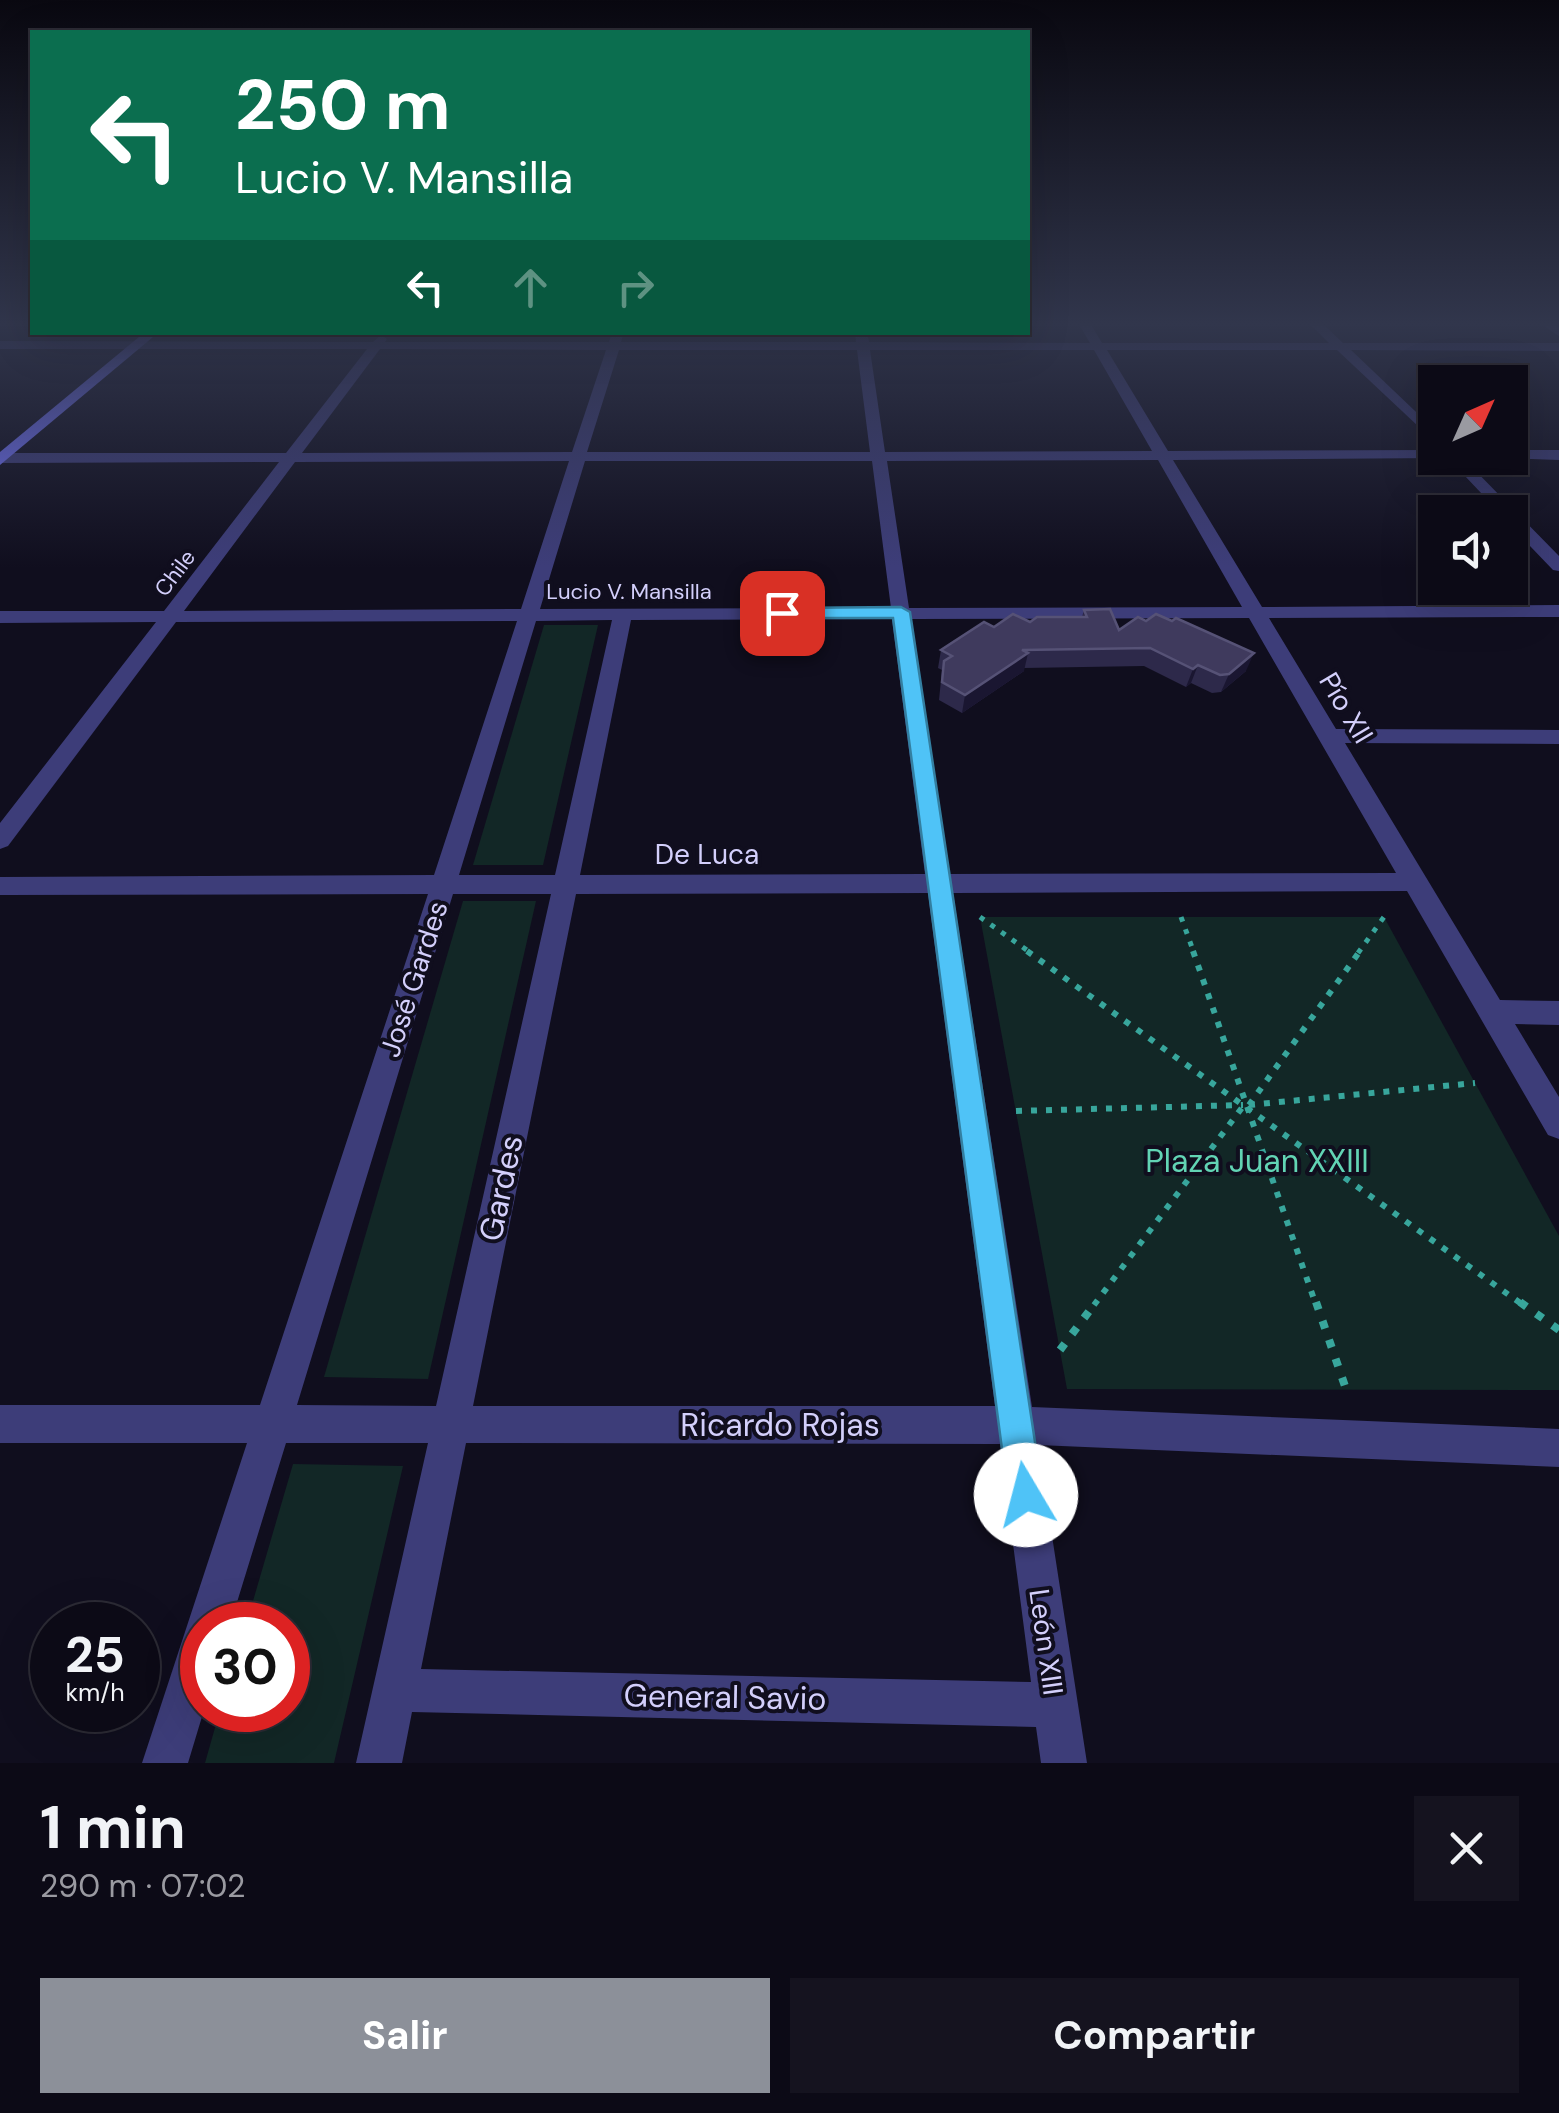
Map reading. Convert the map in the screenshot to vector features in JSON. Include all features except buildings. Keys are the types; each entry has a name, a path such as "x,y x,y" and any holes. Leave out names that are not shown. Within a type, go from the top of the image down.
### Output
{"main road":[{"path":"0,456 62,403"}],"street":[{"name":"Chile","path":"0,840 332,403"},
{"name":"José Gardes","path":"216,1602 596,403"},
{"name":"León XIII","path":"871,403 1064,1763"},
{"name":"Pío XII","path":"1131,403 1559,1124"},
{"path":"1399,403 1418,422"},
{"path":"0,456 1418,455"},
{"path":"1528,455 1559,455"},
{"path":"1471,475 1491,495"},
{"path":"1528,534 1559,566"},
{"name":"Lucio V. Mansilla","path":"0,617 1559,611"},
{"name":"Gardes","path":"379,1763 623,613"},
{"path":"1328,736 1559,737"},
{"name":"De Luca","path":"0,886 1414,882"},
{"path":"1491,1012 1559,1012"},
{"name":"Ricardo Rojas","path":"0,1424 1016,1425 1559,1448"},
{"name":"General Savio","path":"394,1690 1055,1705"},
{"path":"165,1763 180,1716"}],"path":[{"path":"980,917 1559,1330"},
{"path":"1180,917 1346,1389"},
{"path":"1060,1350 1384,917"},
{"path":"1016,1111 1246,1105 1475,1083"}],"green space":[{"path":"544,625 598,625 543,865 473,865"},
{"path":"463,901 536,901 428,1379 324,1377"},
{"name":"Plaza Juan XXIII","path":"980,917 1384,917 1559,1236 1559,1390 1067,1389"},
{"path":"293,1464 403,1466 334,1763 205,1763 214,1732 310,1732 310,1602 253,1602"}],"route":[{"path":"782,613 901,612 1026,1495"}]}
